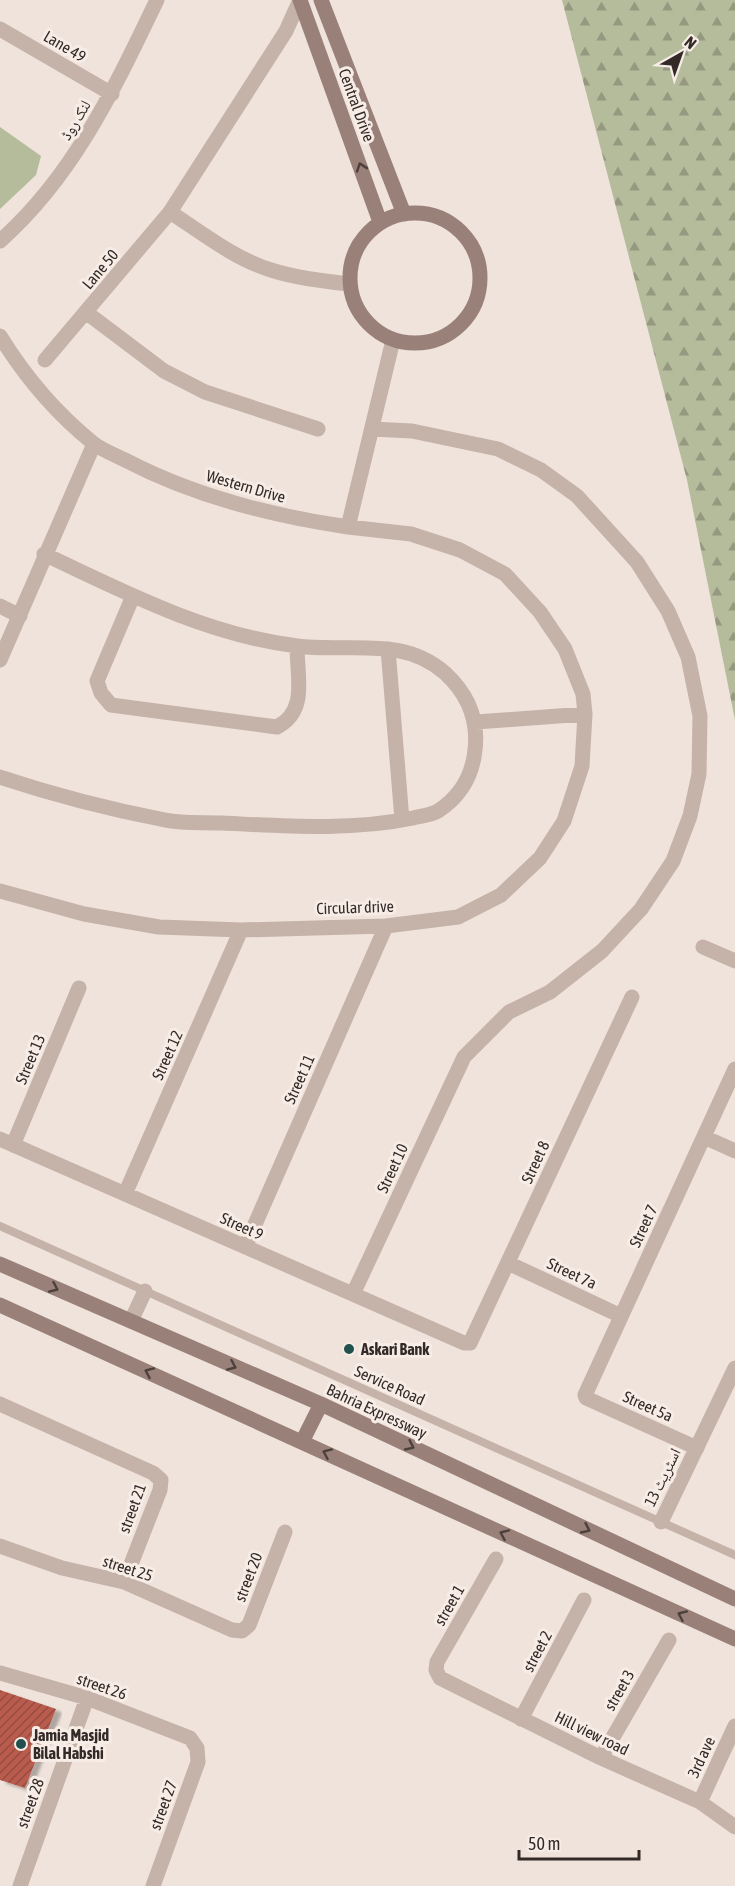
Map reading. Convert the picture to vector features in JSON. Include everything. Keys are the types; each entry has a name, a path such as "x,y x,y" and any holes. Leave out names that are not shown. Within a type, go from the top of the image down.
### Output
{"main road":[{"name":"Central Drive","path":"300,0 380,222"},
{"name":"Central Drive","path":"321,0 404,214"},
{"path":"418,212 440,217 458,228 471,244 479,264 480,285 474,305 463,323 446,336 426,342 393,339 368,324 355,306 349,284 351,261 360,241 380,222 418,212"},
{"name":"Bahria Expressway","path":"0,1264 321,1404 733,1594"},
{"path":"0,1305 735,1639"},
{"path":"302,1442 321,1404"}],"street":[{"name":"لنک روڈ","path":"0,241 25,219 70,164 112,93 157,0"},
{"name":"Lane 50","path":"300,0 286,31 170,212 87,313 164,371 205,392 318,429"},
{"name":"Lane 49","path":"0,29 112,93"},
{"path":"170,212 234,253 270,270 311,280 349,284"},
{"path":"45,360 87,313"},
{"name":"Western Drive","path":"0,336 18,365 94,444 141,468 212,496 298,520 411,534 460,550 505,574 540,612 565,650 583,694 585,714"},
{"path":"348,527 393,339"},
{"name":"Street 10","path":"353,1294 464,1058 509,1012 550,992 602,951 641,909 673,861 690,816 699,774 700,716 688,657 668,611 637,562 578,496 541,470 498,449 412,431 372,429"},
{"path":"0,660 94,444"},
{"path":"0,777 45,792 168,821 297,826 402,820 436,813 457,796 468,778 473,763 476,722 463,692 422,656 388,648 297,646 214,627 133,596 45,554"},
{"path":"133,596 98,681 101,693 111,705 276,727 288,721 298,706 297,646"},
{"path":"0,606 20,616"},
{"path":"388,648 402,820"},
{"path":"476,722 585,714"},
{"name":"Circular drive","path":"0,891 84,914 159,927 241,930 386,926 459,917 501,895 540,858 564,820 582,766 585,714"},
{"name":"Street 11","path":"245,1247 386,926"},
{"name":"Street 12","path":"125,1194 241,930"},
{"path":"703,947 735,962"},
{"name":"Street 13","path":"7,1142 80,988"},
{"name":"Street 8","path":"470,1343 632,997"},
{"name":"Street 7","path":"586,1398 585,1391 735,1069"},
{"path":"704,1137 735,1151"},
{"name":"Street 9","path":"7,1142 464,1343 470,1343"},
{"name":"Street 7a","path":"508,1263 621,1316"},
{"path":"131,1321 145,1292"},
{"name":"اسٹریٹ 13","path":"661,1522 735,1368"},
{"name":"Street 5a","path":"586,1398 697,1448"},
{"name":"street 21","path":"0,1404 153,1473 160,1480 160,1490 124,1582"},
{"name":"street 20","path":"242,1631 249,1625 285,1532"},
{"name":"street 25","path":"2,1552 124,1582 232,1630 242,1631"},
{"name":"street 1","path":"436,1670 437,1662 496,1559"},
{"name":"street 2","path":"521,1719 584,1600"},
{"name":"street 3","path":"601,1758 669,1640"},
{"name":"Hill view road","path":"436,1670 440,1678 521,1719 699,1802 735,1827"},
{"name":"street 26","path":"0,1673 87,1698 189,1738"},
{"name":"street 28","path":"20,1886 87,1698"},
{"name":"3rd ave","path":"699,1802 735,1726"},
{"name":"street 27","path":"153,1886 198,1762 197,1748 189,1738"}],"lane":[{"name":"Service Road","path":"0,1226 735,1556"}],"green space":[{"path":"562,0 735,0 735,720 687,480"},
{"path":"0,127 41,156 36,175 0,209"}],"building":[{"name":"Jamia Masjid Bilal Habshi","path":"0,1690 56,1709 25,1788 0,1780"}],"place":[{"name":"Askari Bank","path":"349,1349"},
{"name":"Jamia Masjid Bilal Habshi","path":"21,1744"}]}
